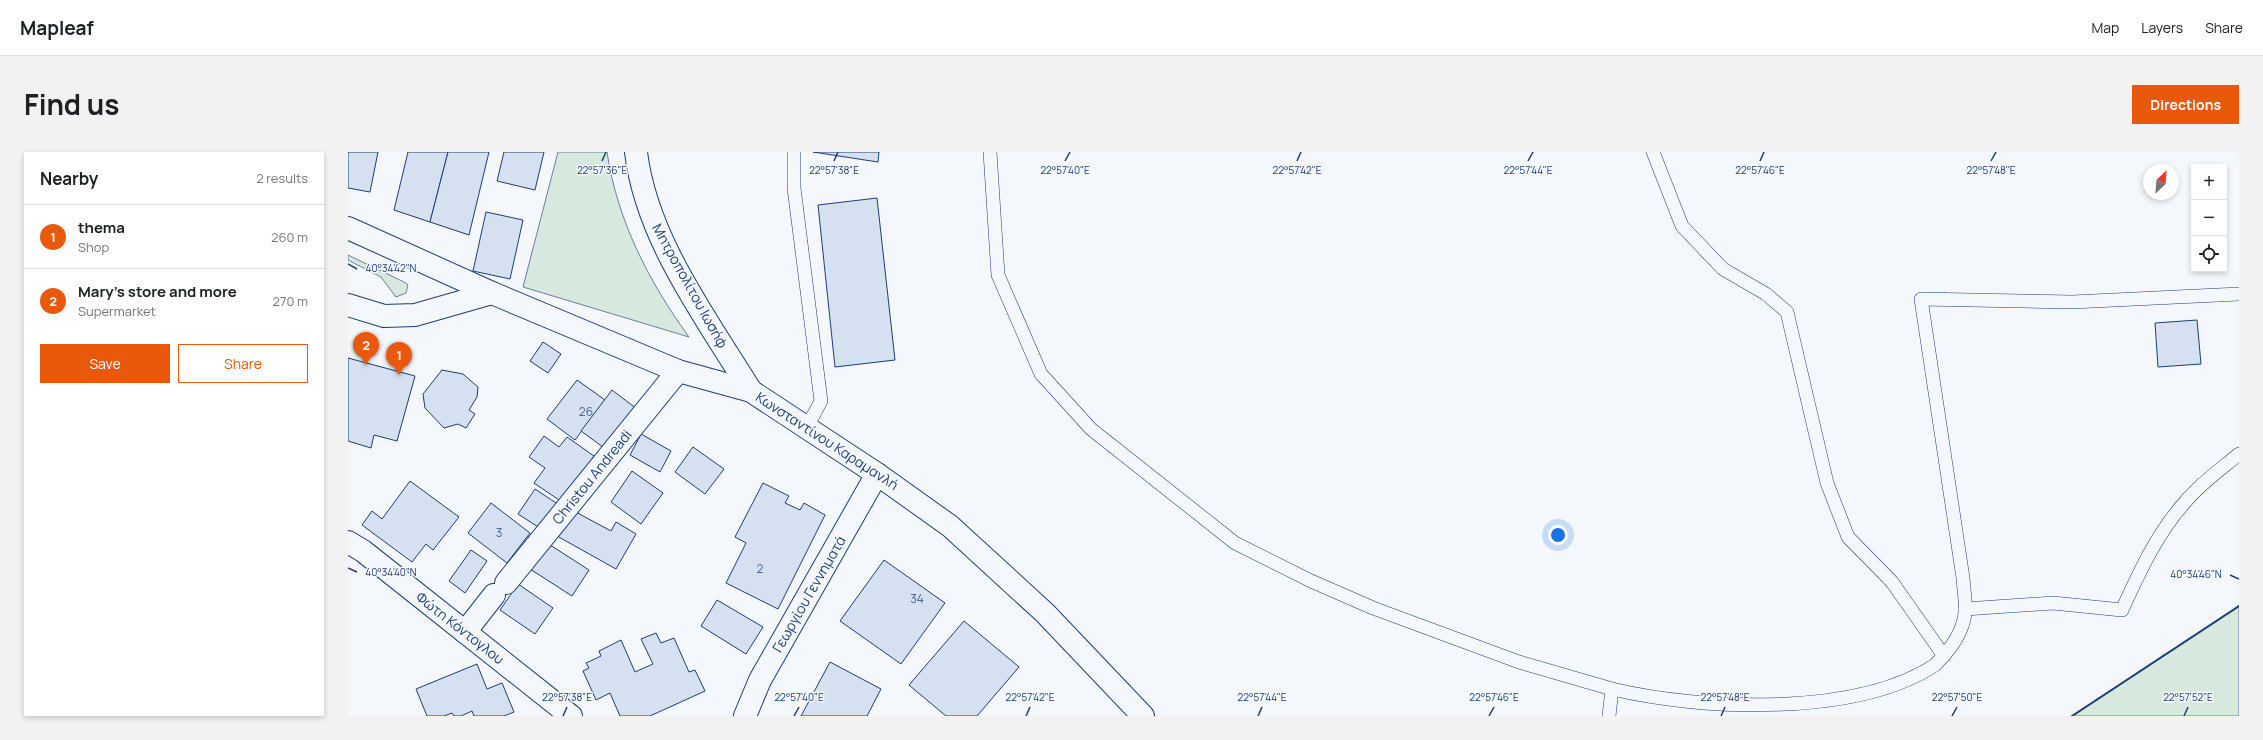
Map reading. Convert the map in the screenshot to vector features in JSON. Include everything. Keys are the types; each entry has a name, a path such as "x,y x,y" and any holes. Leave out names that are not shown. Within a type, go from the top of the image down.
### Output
{"main road":[{"name":"Μητροπολίτου Ιωσήφ","path":"636,152 639,176 655,227 689,290 751,391"},
{"name":"Κωνσταντίνου Καραμανλή","path":"348,228 492,293 678,371 751,391 806,429 877,474 950,526 1014,583 1143,716"},
{"path":"348,305 384,316 415,315 492,293"},
{"name":"Christou Andreadi","path":"465,632 678,371"},
{"name":"Γεωργίου Γεννηματά","path":"745,716 760,680 877,474"},
{"name":"Φώτη Κόντογλου","path":"348,542 571,716"}],"lane":[{"path":"794,152 794,188 821,401 806,429"},
{"path":"990,152 998,274 1041,374 1090,429 1242,546 1325,587 1421,627 1518,662 1612,689 1656,699 1732,710 1781,713 1819,712 1867,703 1893,694 1912,684 1944,656 1955,641 1963,626 1965,609 1963,578 1921,299 2072,302 2239,294"},
{"path":"1653,152 1682,226 1723,269 1766,294 1787,312 1827,483 1848,537 1892,582 1944,656"},
{"path":"1965,609 2053,603 2122,610 2148,554 2166,526 2191,495 2239,454"},
{"path":"1609,716 1612,689"}],"shaded area":[{"path":"558,152 607,152 618,202 637,249 648,272 674,316 689,337 523,287"},
{"path":"348,255 404,282 408,285 406,293 396,297 381,277 348,260"},
{"path":"2239,606 2239,716 2072,716"}],"building":[{"path":"348,152 378,152 370,192 348,188"},
{"path":"408,152 448,152 430,222 394,210"},
{"path":"448,152 489,152 469,235 430,222"},
{"path":"504,152 544,152 535,190 497,181"},
{"path":"813,152 879,152 878,162"},
{"path":"877,198 895,360 835,367 818,205"},
{"path":"486,212 523,220 510,279 473,271"},
{"path":"2197,320 2201,364 2158,367 2155,323"},
{"path":"543,342 561,354 548,373 530,361"},
{"path":"348,358 415,376 397,441 374,435 371,448 348,441"},
{"path":"442,370 463,374 478,387 477,397 469,410 475,414 466,428 458,424 444,428 425,408 423,394"},
{"path":"577,380 605,400 575,440 547,419"},
{"path":"612,390 637,409 607,450 581,431"},
{"path":"641,434 671,451 660,472 630,455"},
{"path":"544,436 559,447 567,437 594,456 562,502 534,483 545,468 529,457"},
{"path":"693,447 724,469 705,494 675,472"},
{"path":"632,471 663,493 641,524 611,502"},
{"path":"410,481 459,517 433,550 426,544 412,562 362,525 372,511 382,519"},
{"path":"763,483 789,496 785,503 800,510 804,503 825,515 778,609 726,583 746,543 735,537"},
{"path":"535,489 562,507 546,532 518,514"},
{"path":"491,503 530,533 507,563 468,533"},
{"path":"572,510 611,531 616,522 636,534 616,569 557,536"},
{"path":"547,543 589,570 572,596 530,569"},
{"path":"471,550 487,561 465,593 449,581"},
{"path":"884,560 945,603 901,664 840,621"},
{"path":"518,584 553,608 535,634 500,610"},
{"path":"717,600 763,627 746,654 701,626"},
{"path":"964,621 1019,667 977,716 946,716 909,685"},
{"path":"656,633 661,643 674,638 689,672 695,670 705,691 650,716 620,716 610,693 596,700 583,671 589,668 586,663 601,656 599,651 621,640 635,672 653,664 641,639"},
{"path":"830,662 881,689 867,716 801,716"},
{"path":"477,664 487,689 502,683 514,712 504,716 474,716 472,711 461,716 454,716 452,713 444,716 427,716 416,689"}],"wall":[{"path":"2072,716 2239,606"}],"place":[{"name":"Mary's store and more","path":"366,365"},
{"name":"thema","path":"399,375"}]}
